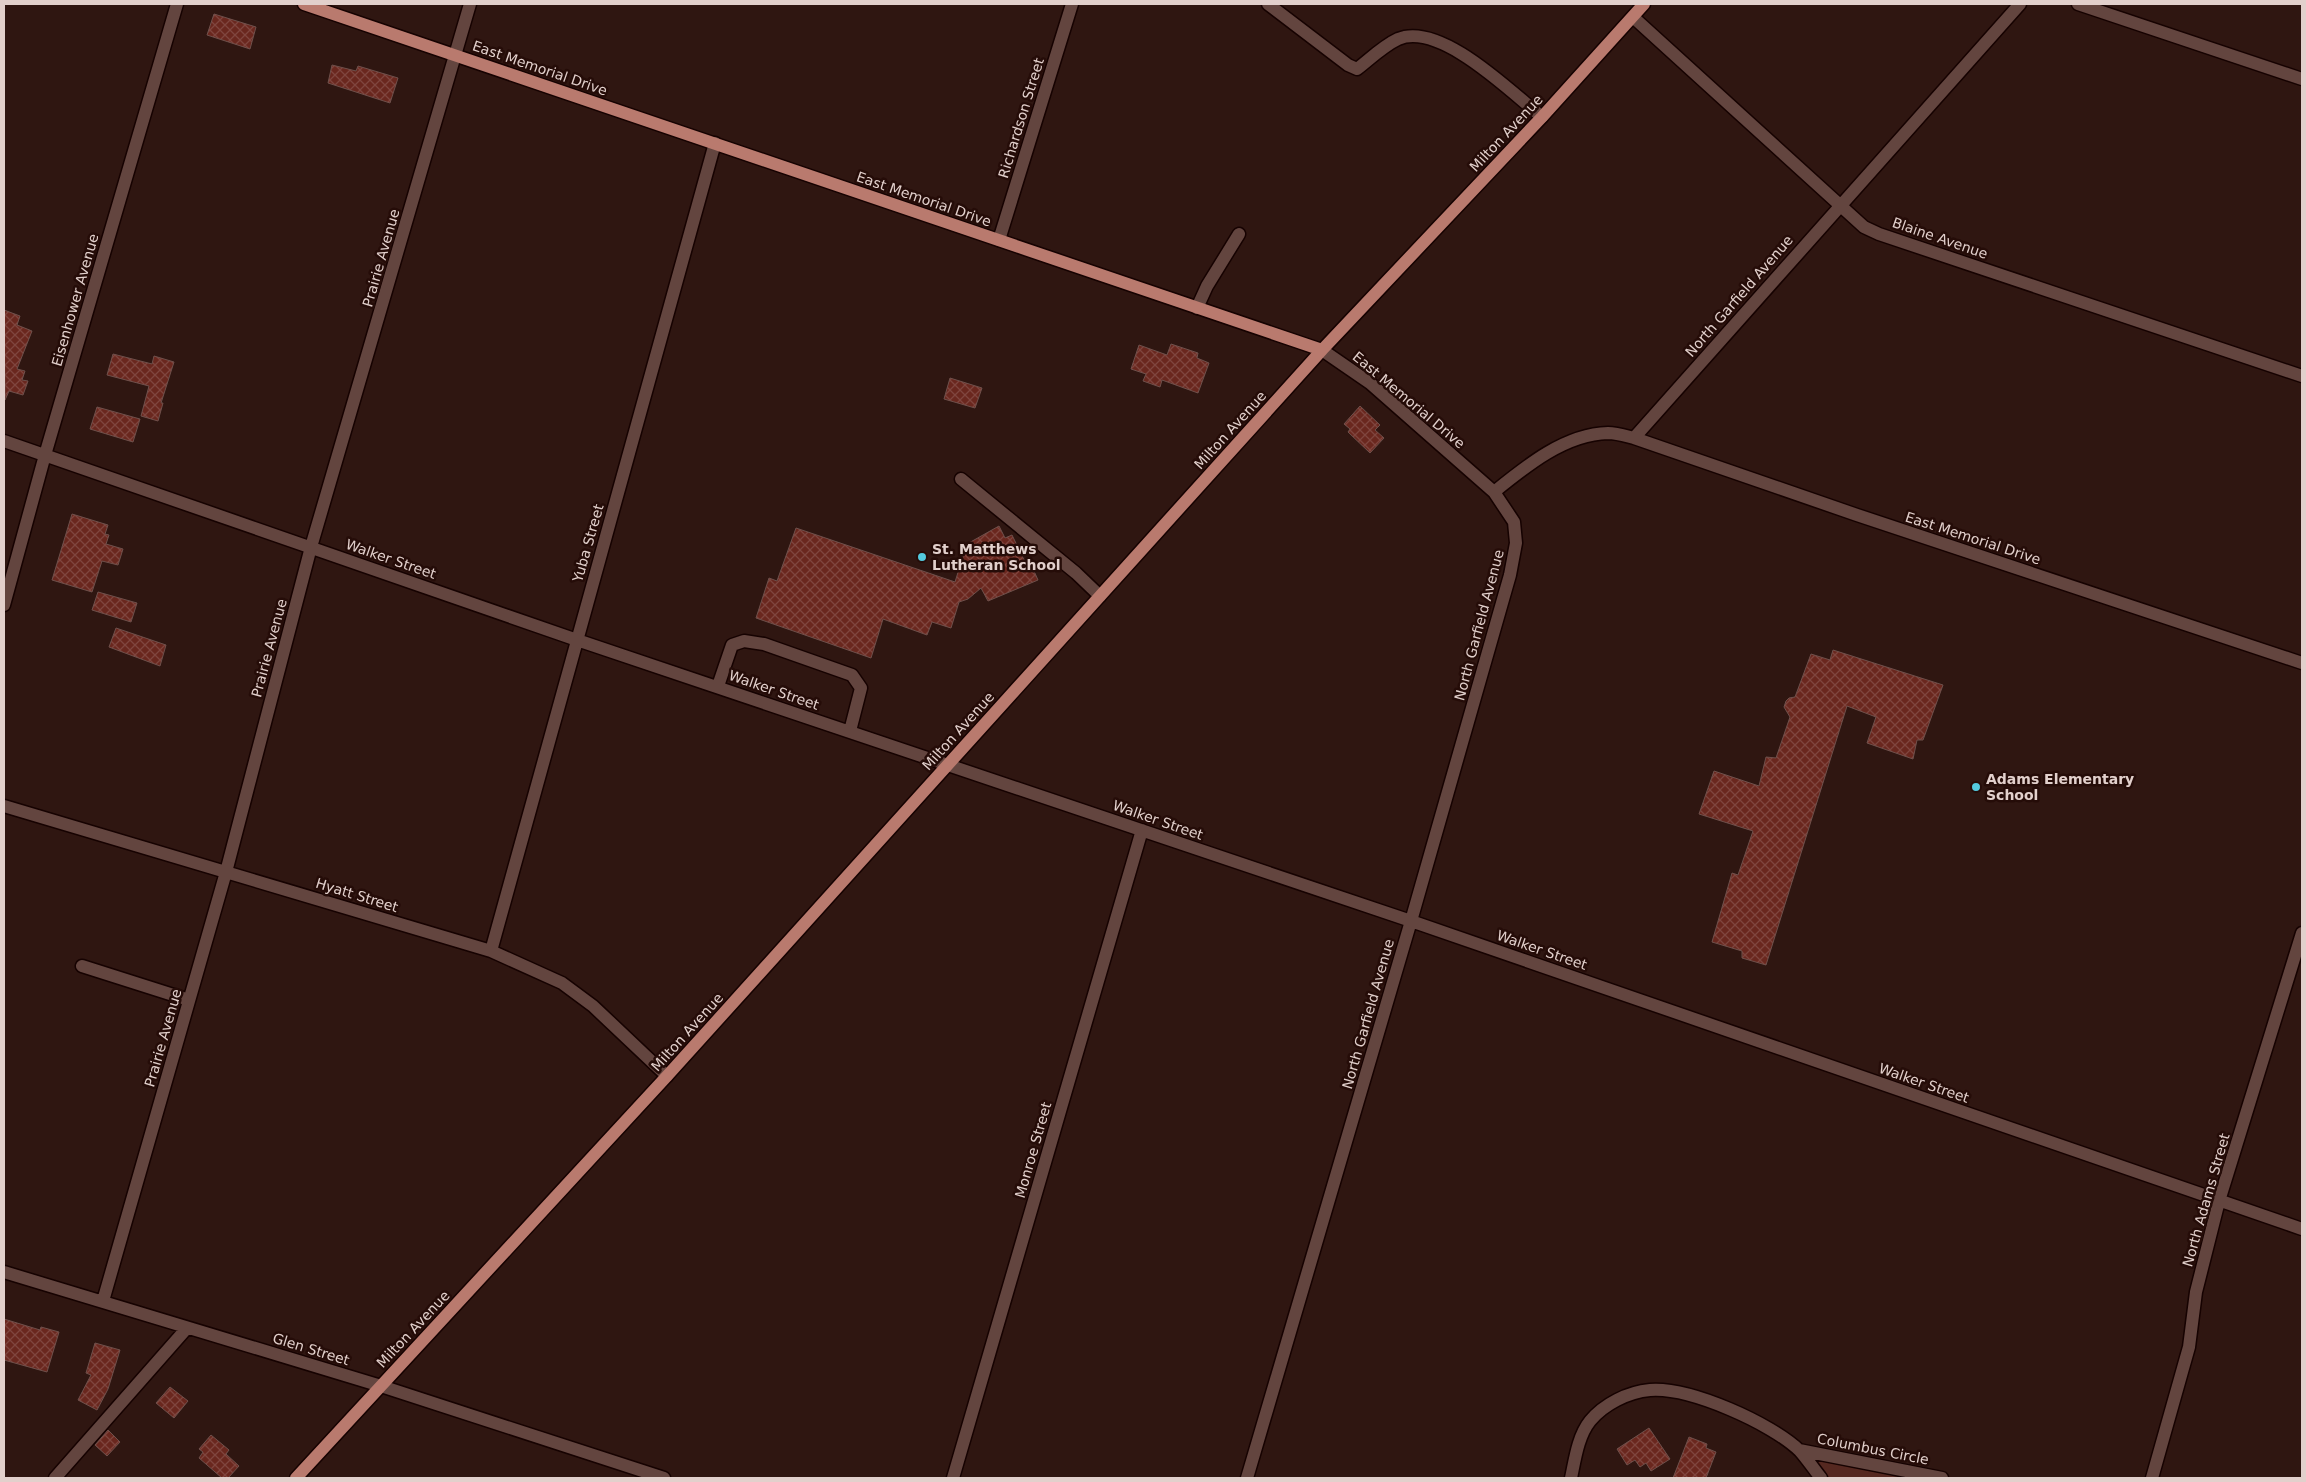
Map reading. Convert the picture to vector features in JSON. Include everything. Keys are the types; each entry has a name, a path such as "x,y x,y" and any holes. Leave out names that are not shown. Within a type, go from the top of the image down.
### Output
{"main road":[{"name":"East Memorial Drive","path":"304,4 1322,350"},
{"name":"Milton Avenue","path":"296,1478 668,1076 1322,350 1542,117 1644,4"}],"street":[{"name":"Eisenhower Avenue","path":"4,606 44,455 178,4"},
{"name":"Prairie Avenue","path":"103,1301 226,872 311,547 470,4"},
{"name":"Richardson Street","path":"999,240 1072,4"},
{"path":"1268,4 1348,65 1357,69 1398,39 1408,37 1431,38 1446,44 1470,59 1542,117"},
{"name":"North Garfield Avenue","path":"1634,438 1839,205 2020,4"},
{"path":"2078,4 2302,79"},
{"name":"Blaine Avenue","path":"1633,17 1864,227 1879,234 2302,376"},
{"name":"Yuba Street","path":"491,951 715,143"},
{"path":"1197,308 1207,286 1239,234"},
{"name":"East Memorial Drive","path":"1322,350 1348,366 1370,383 1494,492"},
{"path":"1494,492 1521,470 1568,442 1589,435 1610,433 1634,438"},
{"name":"East Memorial Drive","path":"1634,438 1857,515 2302,663"},
{"name":"Walker Street","path":"4,440 577,640 1411,921 2302,1229"},
{"path":"961,479 1076,573 1100,596"},
{"name":"North Garfield Avenue","path":"1247,1478 1411,921 1510,575 1515,551 1514,522 1494,492"},
{"path":"718,686 732,646 744,641 764,644 852,675 861,688 850,731"},
{"name":"Hyatt Street","path":"4,806 491,951 562,983 593,1006 668,1076"},
{"name":"Monroe Street","path":"953,1478 1142,830"},
{"name":"North Adams Street","path":"2152,1478 2189,1347 2196,1292 2219,1201 2302,933"},
{"path":"82,966 189,1000"},
{"name":"Glen Street","path":"4,1272 381,1386 664,1478"},
{"path":"55,1478 187,1328"},
{"name":"Columbus Circle","path":"1571,1478 1580,1440 1590,1420 1614,1401 1628,1395 1651,1390 1681,1394 1738,1412 1762,1424 1799,1450 1820,1478"},
{"name":"Columbus Circle","path":"1799,1450 1942,1478"}],"shaded area":[{"path":"1799,1451 1942,1478 1821,1478"}],"building":[{"path":"214,14 256,27 250,49 207,35"},
{"path":"332,65 356,71 358,66 398,78 390,103 328,83"},
{"path":"4,310 20,316 17,325 32,331 17,369 25,371 22,380 28,381 23,395 9,391 5,400"},
{"path":"1171,344 1198,353 1197,358 1209,363 1198,393 1162,380 1160,387 1143,381 1146,374 1131,369 1139,345 1167,355"},
{"path":"113,354 152,364 154,356 174,362 161,403 163,403 158,421 141,416 149,386 107,375"},
{"path":"950,378 982,388 975,408 944,399"},
{"path":"1360,406 1380,425 1375,430 1384,438 1370,453 1348,432 1350,429 1344,424"},
{"path":"97,407 140,419 133,442 90,429"},
{"path":"72,514 108,525 105,534 109,535 106,544 123,549 118,565 102,561 92,592 52,580"},
{"path":"999,526 1005,538 1012,535 1025,562 1029,560 1038,580 988,601 981,588 968,599 959,602 951,628 932,622 927,635 883,619 871,658 756,618 769,578 777,581 796,528 955,582 967,544"},
{"path":"98,592 137,603 131,622 92,610"},
{"path":"116,628 166,645 160,666 109,647"},
{"path":"1833,650 1943,685 1923,740 1917,740 1913,759 1867,743 1876,717 1847,706 1766,965 1742,958 1742,951 1712,942 1732,873 1738,875 1753,831 1699,814 1714,771 1759,786 1766,757 1776,758 1790,717 1784,707 1786,701 1789,698 1795,697 1811,654 1830,660"},
{"path":"4,1319 40,1330 41,1327 59,1332 47,1372 4,1360"},
{"path":"95,1343 120,1350 108,1389 97,1410 78,1400 91,1375 86,1373"},
{"path":"170,1387 188,1401 174,1418 156,1403"},
{"path":"1649,1428 1670,1459 1651,1471 1646,1463 1640,1467 1635,1460 1627,1465 1617,1449"},
{"path":"108,1430 120,1442 107,1456 95,1445"},
{"path":"211,1435 229,1450 226,1454 239,1466 228,1478 222,1478 199,1458 203,1452 199,1449"},
{"path":"1689,1437 1707,1444 1706,1448 1716,1452 1706,1478 1673,1478"}],"place":[{"name":"St. Matthews Lutheran School","path":"922,557"},
{"name":"Adams Elementary School","path":"1976,787"}]}
